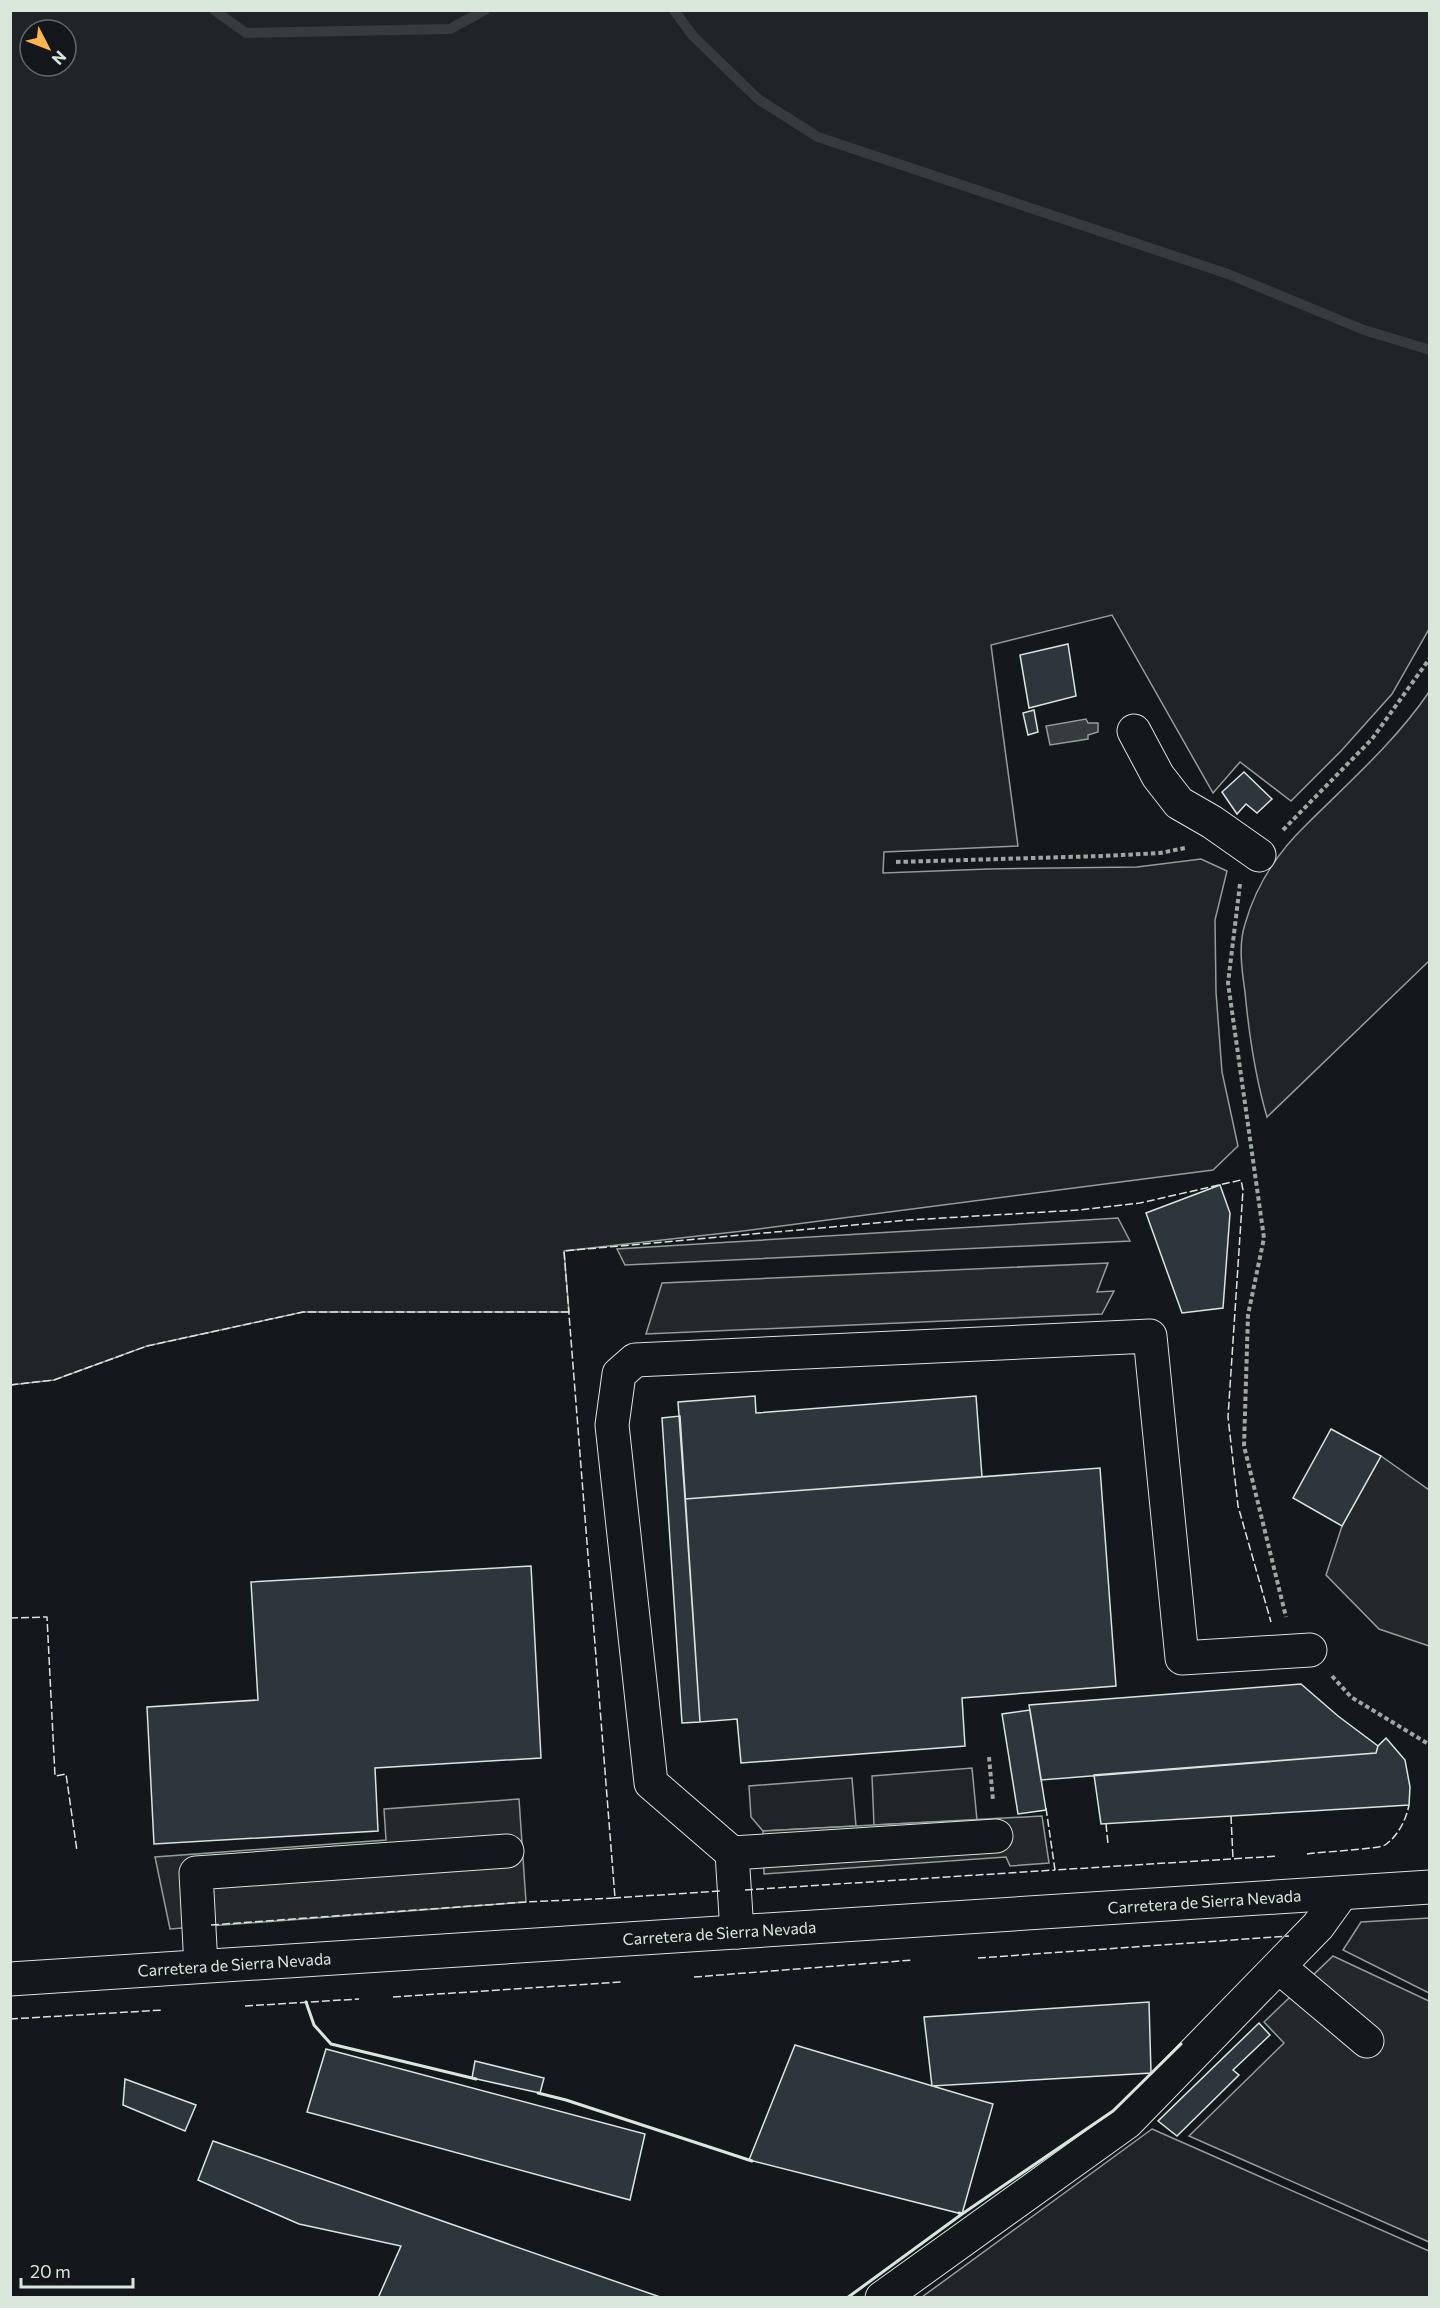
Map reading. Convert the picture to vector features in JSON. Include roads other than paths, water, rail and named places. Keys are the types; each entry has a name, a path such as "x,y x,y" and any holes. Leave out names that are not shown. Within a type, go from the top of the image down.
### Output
{"main road":[{"path":"1134,731 1158,776 1179,803 1259,855"},
{"path":"996,1836 732,1853 651,1783 612,1425 619,1374 635,1360 1150,1336 1182,1658 1310,1650"},
{"path":"201,1966 196,1874 507,1851"},
{"path":"732,1853 737,1932"},
{"name":"Carretera de Sierra Nevada","path":"10,1979 1430,1887"},
{"path":"882,2298 1127,2122 1318,1926 1341,1893"},
{"path":"1279,1967 1367,2041"}],"waterway":[{"path":"214,10 246,33 450,29 485,10"},
{"path":"674,10 693,36 758,99 818,137 1228,274 1364,330 1430,350"}]}
